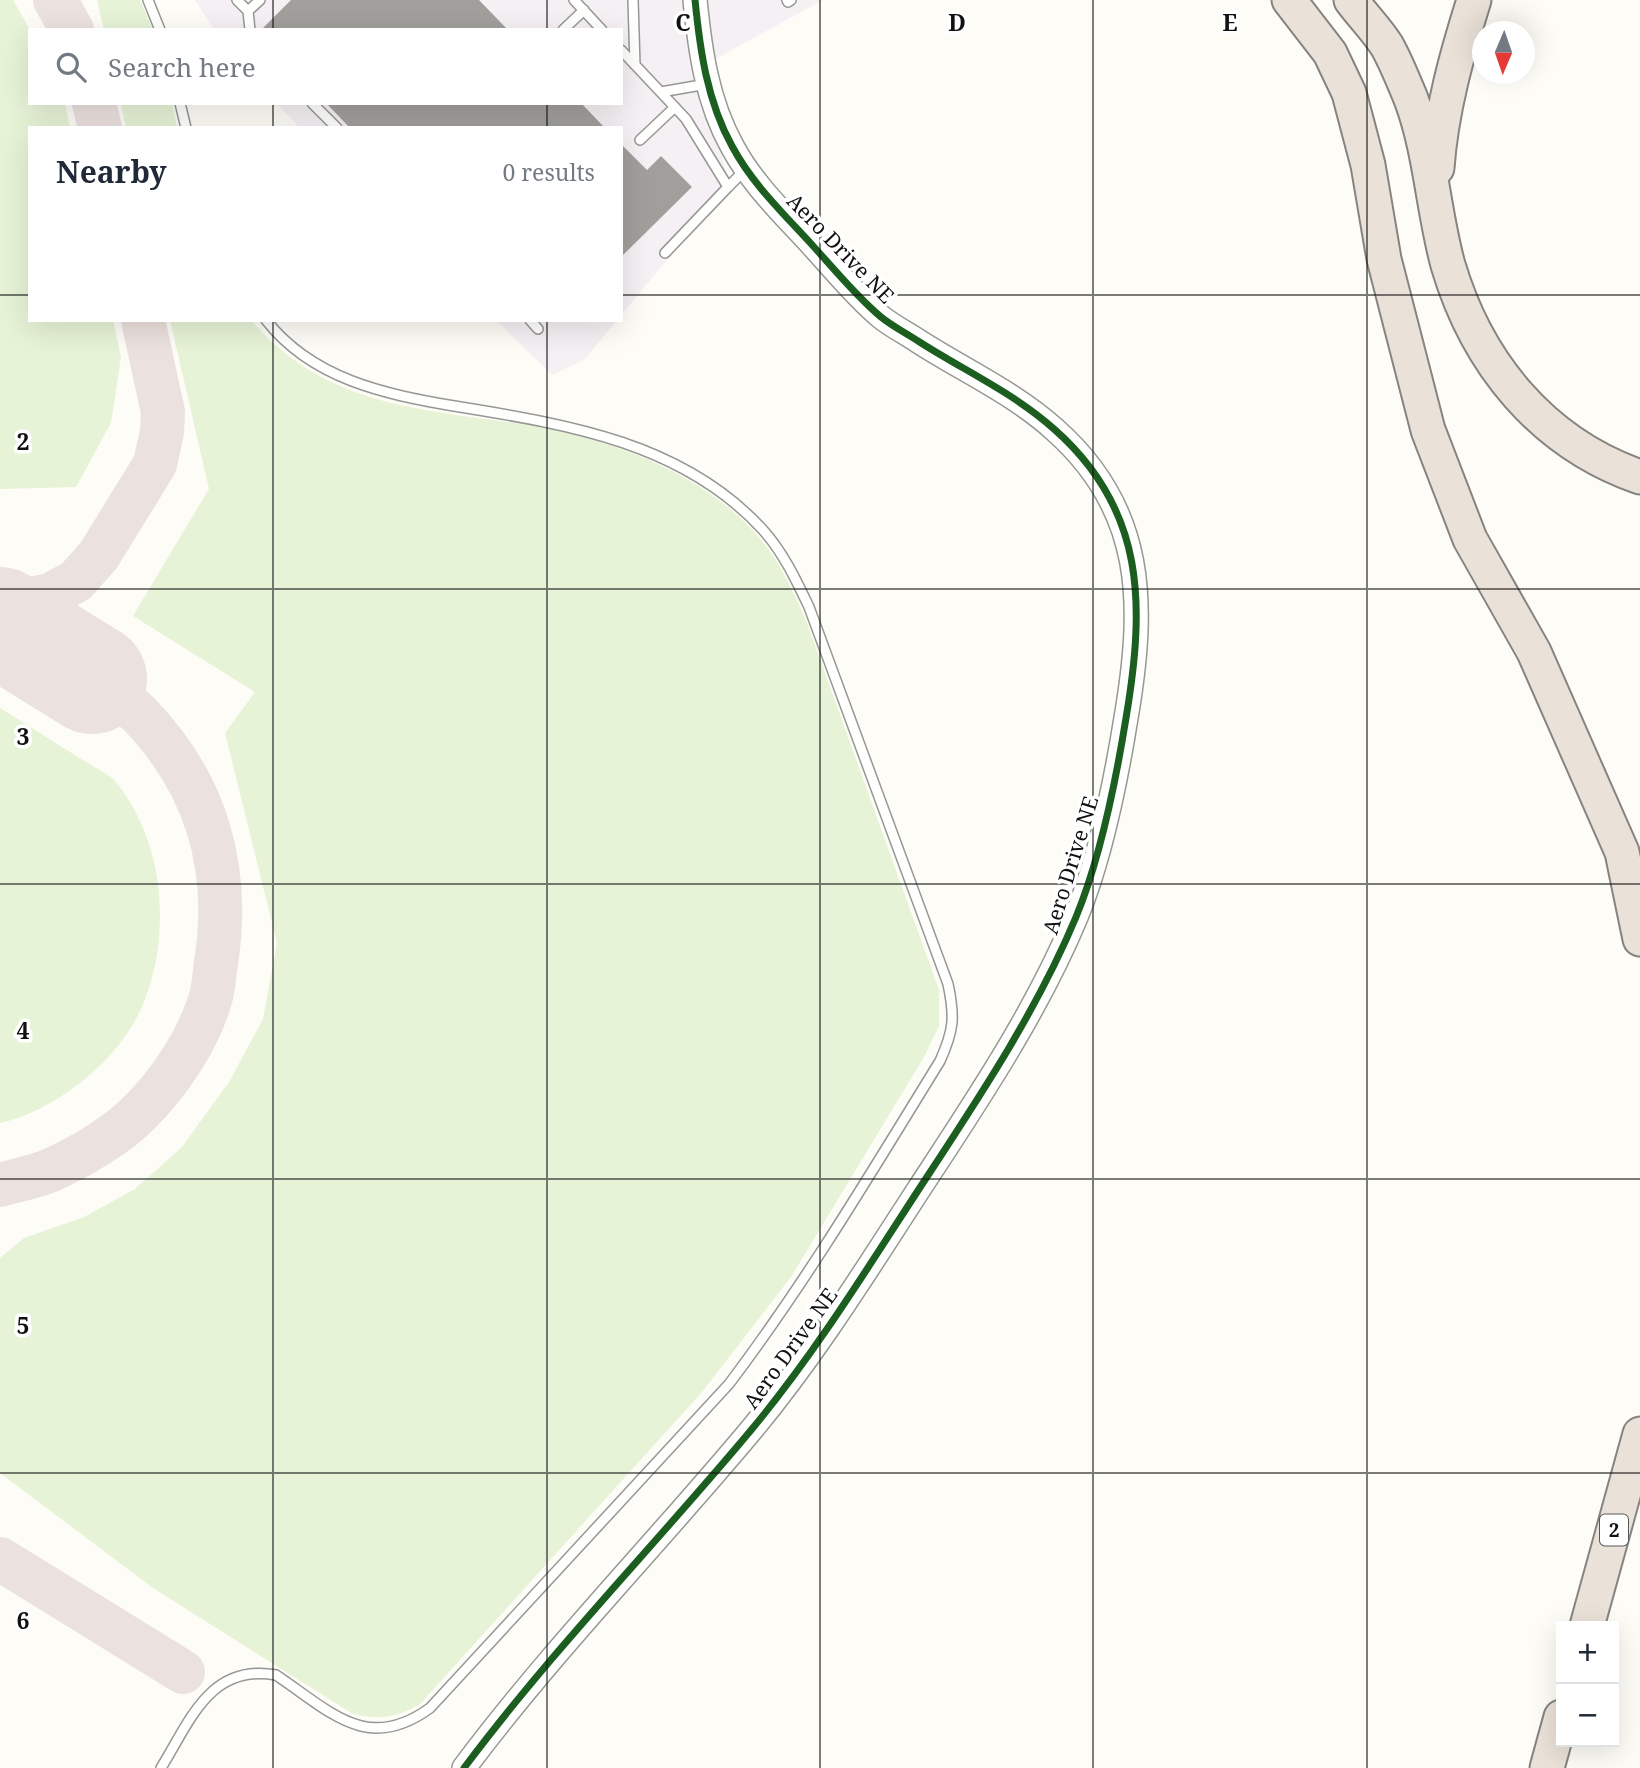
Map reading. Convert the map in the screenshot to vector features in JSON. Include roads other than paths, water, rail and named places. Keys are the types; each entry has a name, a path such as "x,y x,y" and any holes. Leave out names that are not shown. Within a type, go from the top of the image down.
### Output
{"highway":[{"path":"1289,0 1330,53 1349,93 1368,165 1384,259 1428,430 1470,539 1534,652 1622,852 1640,940"},
{"path":"1350,0 1386,45 1412,101 1449,266 1476,338 1493,366 1527,405 1565,438 1599,459 1638,477"},
{"path":"1437,214 1437,170 1442,125 1452,75 1474,0"},
{"name":"2","path":"1588,1621 1640,1434"},
{"path":"1547,1768 1556,1735"}],"street":[{"name":"Aero Drive NE","path":"464,1768 533,1683 755,1426 821,1341 952,1138 1054,966 1078,912 1119,760 1130,693 1137,619 1133,561 1118,512 1093,469 1055,429 1018,401 881,317 762,190 733,150 719,117 708,84 699,41 695,0"}],"lane":[{"path":"148,0 159,28"},
{"path":"237,0 248,11 250,28"},
{"path":"248,11 260,0"},
{"path":"574,0 600,28"},
{"path":"633,0 635,65"},
{"path":"565,28 584,10"},
{"path":"623,53 686,119 728,187"},
{"path":"660,92 708,84"},
{"path":"180,105 186,126"},
{"path":"314,105 335,126"},
{"path":"640,140 675,107"},
{"path":"665,253 747,168"},
{"path":"161,1768 206,1696 222,1682 239,1674 260,1672 276,1675 359,1727 384,1729 411,1722 430,1708 729,1384 812,1269 940,1061 951,1035 953,1008 948,984 814,620 790,568 764,531 735,503 700,478 660,456 580,428 395,396 350,382 312,362 277,335 267,322"},
{"path":"532,322 538,329"}]}
